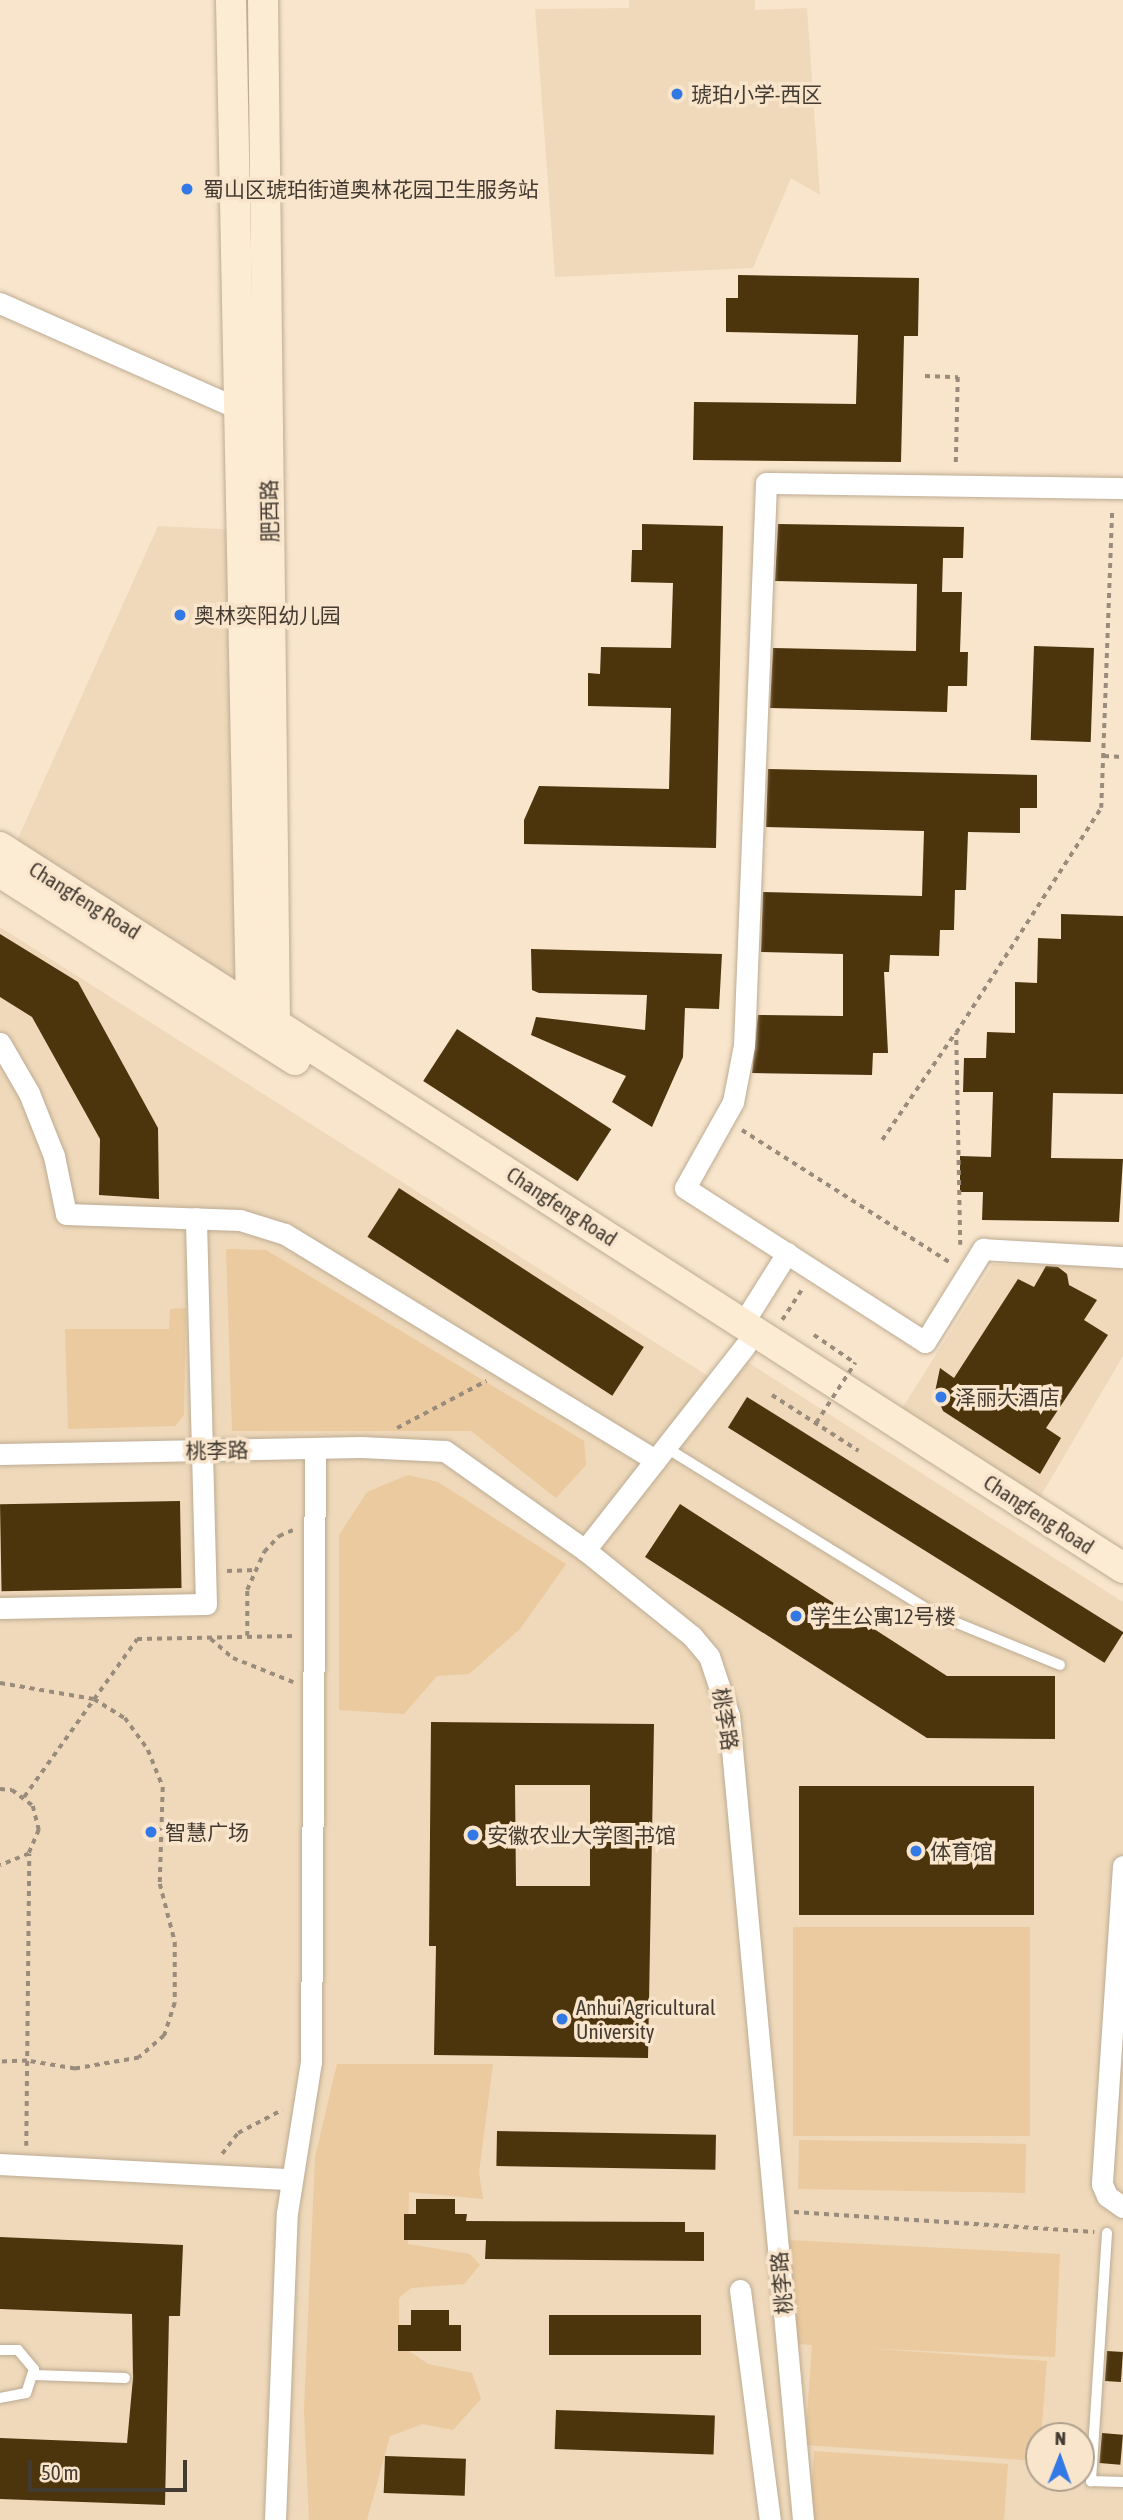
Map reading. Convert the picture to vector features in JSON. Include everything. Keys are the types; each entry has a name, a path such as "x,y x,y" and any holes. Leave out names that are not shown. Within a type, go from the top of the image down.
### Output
{"main road":[{"name":"肥西路","path":"231,0 239,408 263,1014"},
{"name":"肥西路","path":"263,0 268,421 263,1014"},
{"name":"Changfeng Road","path":"0,846 263,1014 753,1336 1123,1587"},
{"name":"Changfeng Road","path":"0,872 753,1336 1123,1568"}],"street":[{"path":"0,303 268,421"},
{"path":"1118,487 766,483 744,1045 738,1085 725,1119 685,1188 925,1342 983,1249 1123,1256"},
{"path":"0,1043 29,1093 54,1156 66,1214 240,1220 285,1234 506,1370 660,1453"},
{"path":"0,1608 205,1604 196,1218"},
{"path":"585,1550 753,1336 787,1253"},
{"name":"桃李路","path":"0,1454 423,1446 458,1456 585,1550 692,1636 709,1656 721,1682 729,1716 803,2520"},
{"path":"275,2520 290,2179 311,2062 315,1448"},
{"path":"1123,1866 1102,2184 1107,2196 1123,2207"},
{"path":"0,2164 290,2179"},
{"path":"740,2290 770,2520"}],"lane":[{"path":"660,1453 935,1614 1060,1665"},
{"path":"1107,2233 1091,2481 1123,2482"},
{"path":"0,2350 26,2355 34,2375 26,2393 0,2398"},
{"path":"34,2375 125,2378"}],"path":[{"path":"925,376 958,376 956,485"},
{"path":"882,1140 956,1033 1101,808 1118,487"},
{"path":"1103,756 1123,757"},
{"path":"956,1033 957,1230 968,1274"},
{"path":"725,1119 968,1274"},
{"path":"753,1336 814,1270"},
{"path":"814,1335 855,1363 816,1423"},
{"path":"360,1447 506,1370"},
{"path":"772,1395 859,1451"},
{"path":"247,1637 246,1601 256,1570 279,1536 314,1521"},
{"path":"205,1572 256,1570"},
{"path":"24,1797 137,1639 314,1635"},
{"path":"209,1638 233,1658 313,1690"},
{"path":"0,1683 94,1699 124,1718 148,1750 163,1787 160,1884 176,1942 175,2003 164,2036 139,2058 75,2069 27,2060 0,2062"},
{"path":"0,1789 24,1797 38,1817 39,1830 29,1854 26,2165"},
{"path":"0,1866 29,1854"},
{"path":"212,2175 238,2133 304,2100"},
{"path":"775,2211 1107,2233"}],"shaded area":[{"name":"琥珀小学-西区","path":"629,0 755,0 755,10 807,8 820,195 791,178 753,268 555,277 535,9 629,8"},
{"path":"158,526 241,530 251,1006 11,854"},
{"name":"Anhui Agricultural University","path":"0,927 716,1381 735,1354 1123,1602 1123,2520 0,2520"},
{"path":"226,1249 266,1250 566,1430 584,1441 586,1465 556,1498 471,1431 232,1431"},
{"path":"993,1264 1123,1267 1123,1356 1039,1499 901,1410"},
{"path":"186,1308 184,1415 175,1426 68,1429 65,1329 169,1329 170,1309"},
{"path":"408,1475 438,1482 566,1564 520,1629 469,1674 437,1676 404,1714 339,1710 339,1535 367,1492"},
{"path":"793,1927 1030,1927 1030,2136 793,2136"},
{"path":"337,2064 493,2064 479,2173 483,2199 409,2192 408,2244 470,2254 480,2265 464,2284 411,2288 399,2298 399,2344 428,2364 472,2373 481,2399 453,2430 423,2424 390,2436 367,2520 309,2520 304,2410 315,2157"},
{"path":"799,2140 1026,2144 1025,2193 798,2189"},
{"path":"787,2240 1060,2254 1055,2357 864,2348 1047,2361 1042,2422 1025,2422 1025,2460 805,2445 812,2345 782,2343"},
{"path":"814,2451 1008,2464 1004,2520 809,2520"}],"building":[{"path":"738,275 919,278 918,336 904,336 901,462 693,460 694,402 856,404 858,335 726,332 726,298 738,298"},
{"path":"642,524 723,526 716,848 524,844 524,820 539,786 669,789 671,708 588,706 588,673 600,674 601,647 671,648 673,583 631,582 632,550 642,550"},
{"path":"778,524 964,527 963,558 943,558 942,592 962,592 960,652 968,652 967,686 948,686 947,712 770,708 773,648 916,651 917,584 775,581"},
{"path":"1034,646 1094,648 1091,742 1031,740"},
{"path":"768,769 1037,775 1037,808 1020,808 1020,833 968,832 966,890 955,890 954,930 940,930 939,956 890,955 889,972 884,972 888,1053 873,1053 872,1075 752,1073 758,1015 843,1016 843,954 761,952 763,892 922,896 924,831 766,827"},
{"path":"1061,914 1123,916 1123,1094 1053,1093 1051,1158 1123,1159 1119,1222 982,1220 983,1192 960,1192 960,1156 991,1157 993,1092 963,1092 964,1058 986,1058 987,1032 1015,1033 1015,982 1037,983 1038,938 1061,939"},
{"path":"0,934 78,982 158,1128 159,1199 99,1195 100,1139 32,1017 0,997"},
{"path":"531,949 722,954 719,1009 685,1008 683,1057 652,1127 612,1102 626,1076 531,1035 536,1017 645,1030 647,995 539,993 532,990"},
{"path":"457,1029 611,1129 578,1181 423,1081"},
{"path":"399,1188 644,1347 612,1396 367,1237"},
{"path":"1046,1266 1058,1267 1067,1274 1069,1285 1097,1300 1084,1320 1108,1335 1046,1428 1061,1438 1040,1474 943,1411 935,1392 940,1368 954,1378 1018,1279 1034,1287"},
{"path":"747,1397 1123,1632 1104,1663 728,1428"},
{"path":"180,1501 182,1588 2,1591 0,1504"},
{"name":"学生公寓12号楼","path":"680,1504 947,1676 1055,1676 1055,1739 927,1738 645,1557"},
{"name":"安徽农业大学图书馆","path":"431,1722 654,1724 648,2058 434,2055 436,1946 429,1946","holes":["515,1785 590,1785 590,1886 516,1886"]},
{"name":"体育馆","path":"799,1786 1034,1786 1034,1915 799,1915"},
{"path":"497,2131 716,2135 715,2170 496,2166"},
{"path":"416,2199 455,2199 455,2214 467,2214 466,2221 685,2222 685,2232 704,2232 704,2261 485,2259 486,2240 404,2240 404,2214 416,2214"},
{"path":"0,2237 183,2245 180,2316 169,2316 165,2505 0,2499 0,2438 127,2443 133,2378 132,2314 0,2309"},
{"path":"411,2310 449,2310 449,2325 461,2325 461,2351 398,2351 398,2325 411,2325"},
{"path":"549,2315 701,2315 701,2355 549,2355"},
{"path":"1107,2351 1123,2352 1121,2382 1105,2381"},
{"path":"556,2410 715,2416 714,2455 555,2449"},
{"path":"1102,2433 1123,2435 1120,2465 1099,2463"},
{"path":"385,2456 466,2459 465,2496 384,2493"}],"place":[{"name":"琥珀小学-西区","path":"677,94"},
{"name":"蜀山区琥珀街道奥林花园卫生服务站","path":"187,189"},
{"name":"奥林奕阳幼儿园","path":"180,615"},
{"name":"泽丽大酒店","path":"941,1397"},
{"name":"学生公寓12号楼","path":"796,1616"},
{"name":"智慧广场","path":"151,1832"},
{"name":"安徽农业大学图书馆","path":"473,1835"},
{"name":"体育馆","path":"916,1851"},
{"name":"Anhui Agricultural University","path":"562,2019"}]}
